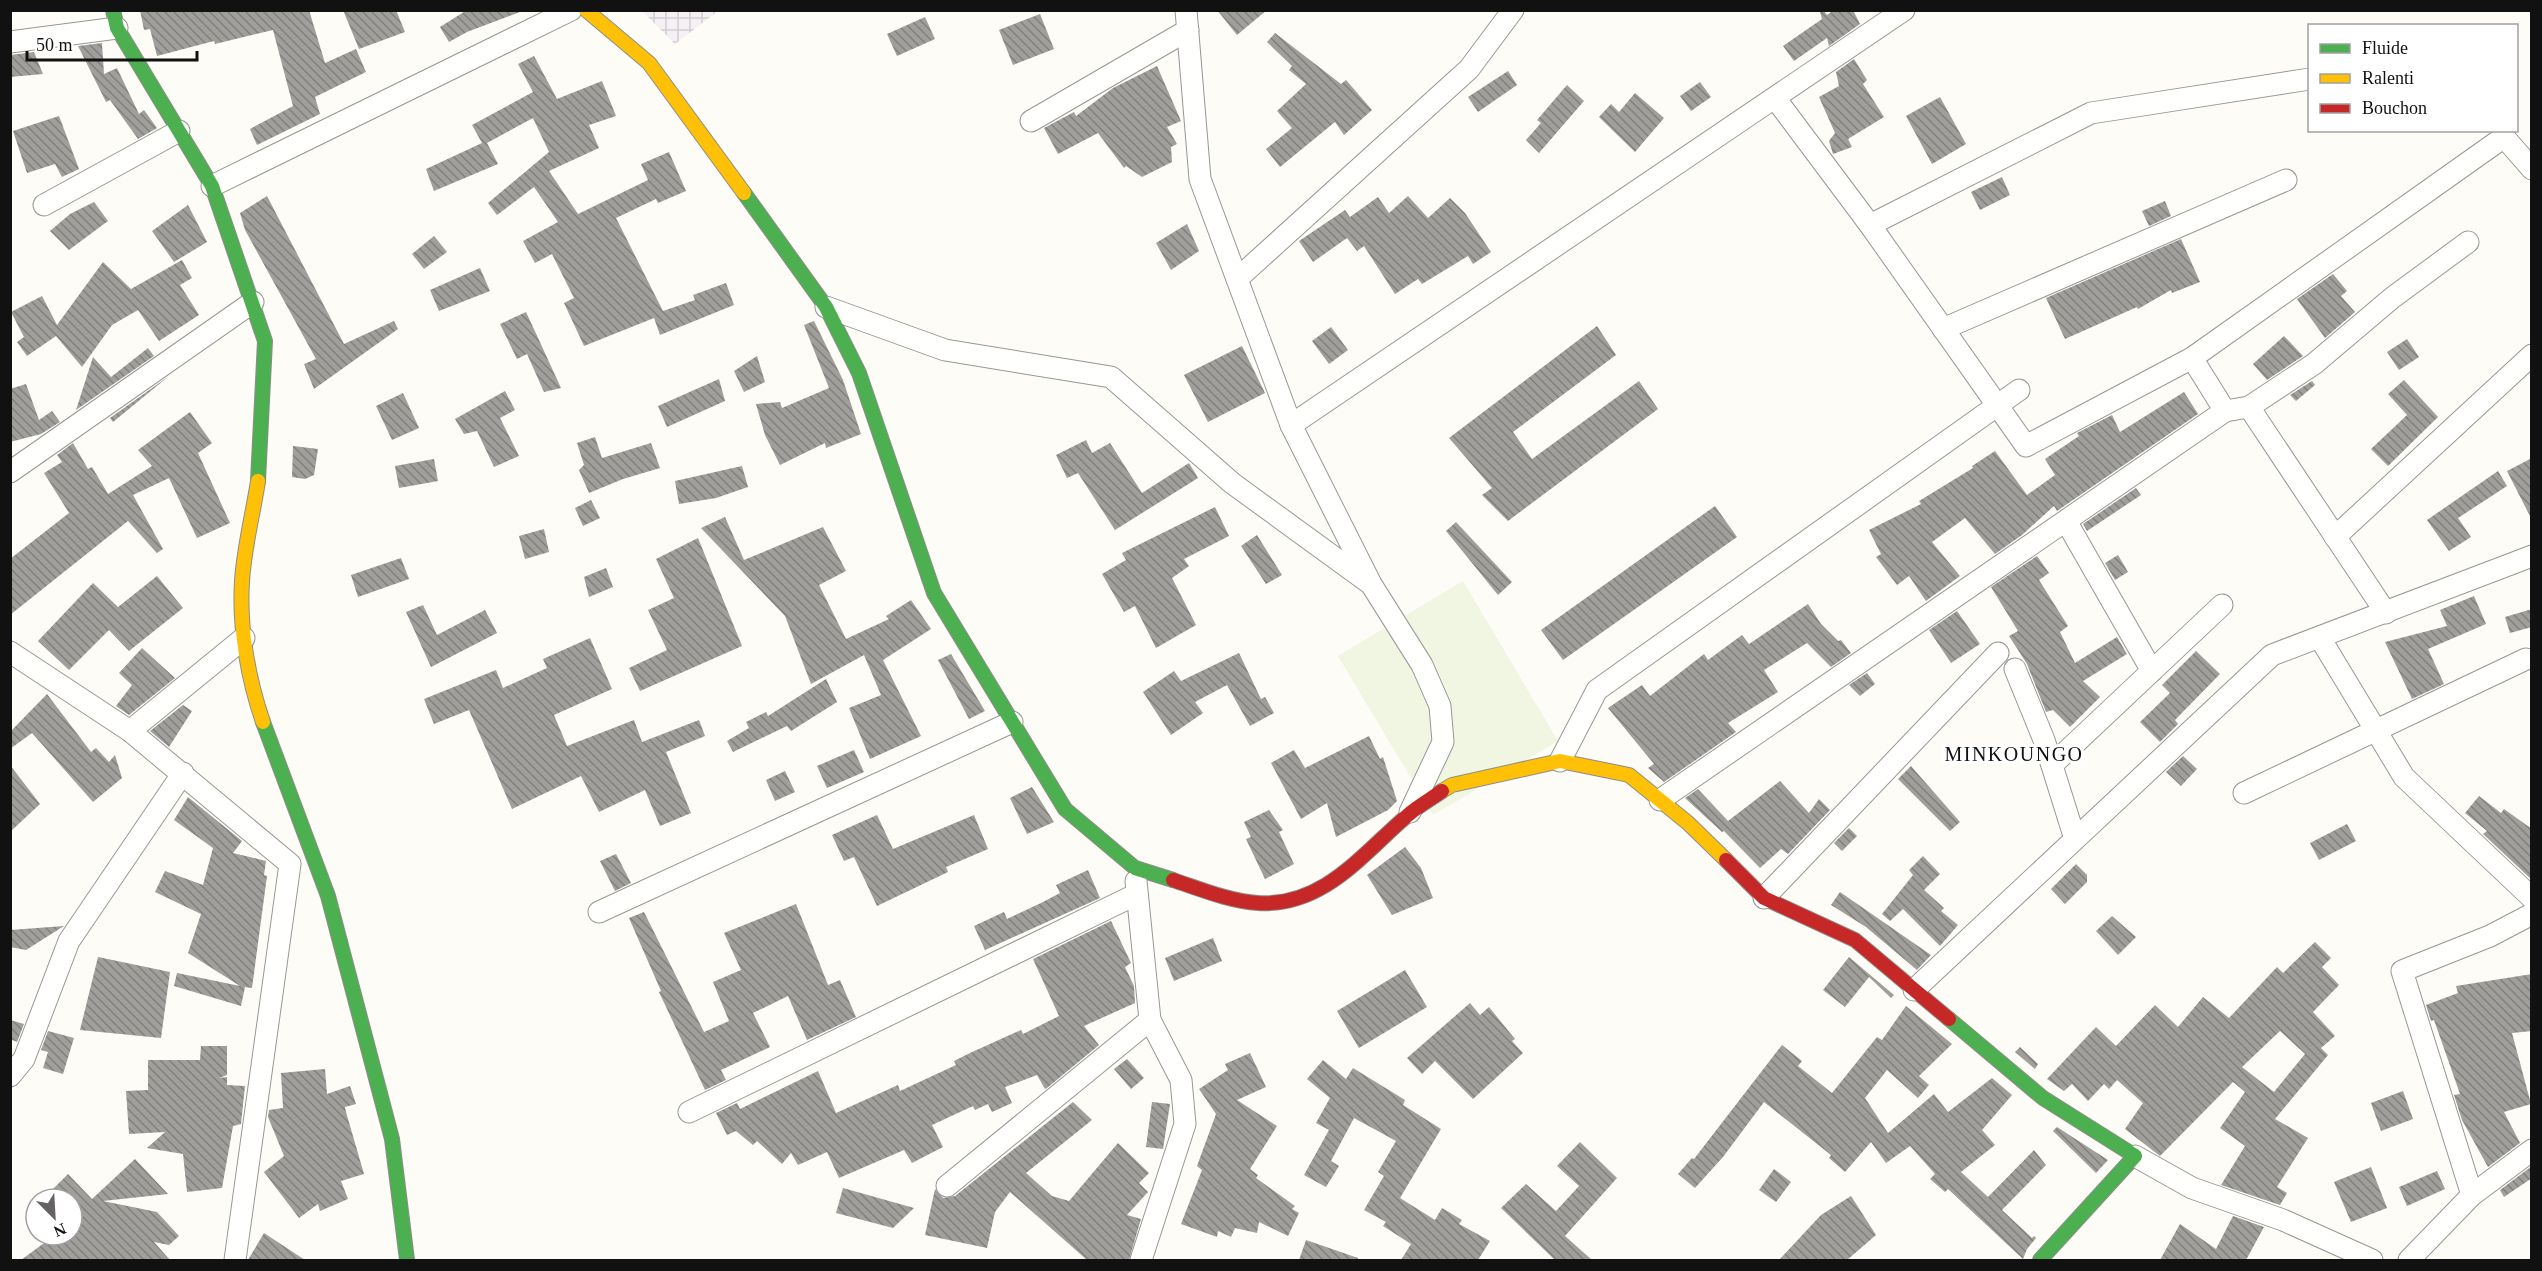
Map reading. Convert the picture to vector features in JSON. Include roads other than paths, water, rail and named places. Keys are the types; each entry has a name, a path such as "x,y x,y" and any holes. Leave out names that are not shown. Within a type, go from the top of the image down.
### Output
{"street":[{"path":"212,186 571,10"},
{"path":"586,10 649,63 826,307 859,373 911,532 934,593 1065,809 1135,868 1223,896 1259,903 1306,897 1331,884 1410,813 1452,785 1560,761 1629,775 1688,823 1764,898 1855,940 2043,1098 2135,1156 2192,1188 2283,1220 2372,1260"},
{"path":"1237,279 1469,69 1513,10"},
{"path":"1291,425 1904,10"},
{"path":"10,42 115,20 212,186 253,302 265,341 265,394 261,463 242,582 244,638 255,699 328,896 392,1139 407,1260"},
{"path":"1030,121 1187,20 1200,179 1291,425 1371,584 1422,665 1440,706 1443,742 1410,813"},
{"path":"1870,225 2091,113 2308,79"},
{"path":"1775,98 1870,225 2026,446 2192,358 2504,137 2532,170"},
{"path":"44,205 179,131"},
{"path":"1943,329 2286,180"},
{"path":"1660,800 2225,411 2249,407 2314,363 2392,298 2468,242"},
{"path":"10,472 253,302"},
{"path":"826,307 945,350 1111,377 1232,483 1371,584"},
{"path":"2335,537 2532,355"},
{"path":"2192,358 2225,411"},
{"path":"1560,761 1597,690 2019,390"},
{"path":"2249,407 2386,613"},
{"path":"2066,521 2152,671"},
{"path":"1914,990 2272,655 2532,556"},
{"path":"2052,765 2222,605"},
{"path":"130,731 244,638"},
{"path":"2319,638 2404,777 2532,898"},
{"path":"10,652 130,731 290,864 235,1260"},
{"path":"1764,898 1998,653"},
{"path":"2244,793 2526,658"},
{"path":"2015,669 2052,765 2075,839"},
{"path":"599,912 1012,722"},
{"path":"10,1076 24,1059 69,941 183,773"},
{"path":"1135,868 1150,1020 1181,1080 1185,1124 1141,1260"},
{"path":"689,1112 1137,894"},
{"path":"2472,1195 2402,971 2490,936 2532,914"},
{"path":"947,1186 1150,1020"},
{"path":"2409,1260 2472,1195 2532,1149"},
{"path":"2040,1260 2135,1156"}],"district":[{"name":"MINKOUNGO","path":"2014,754"}]}
